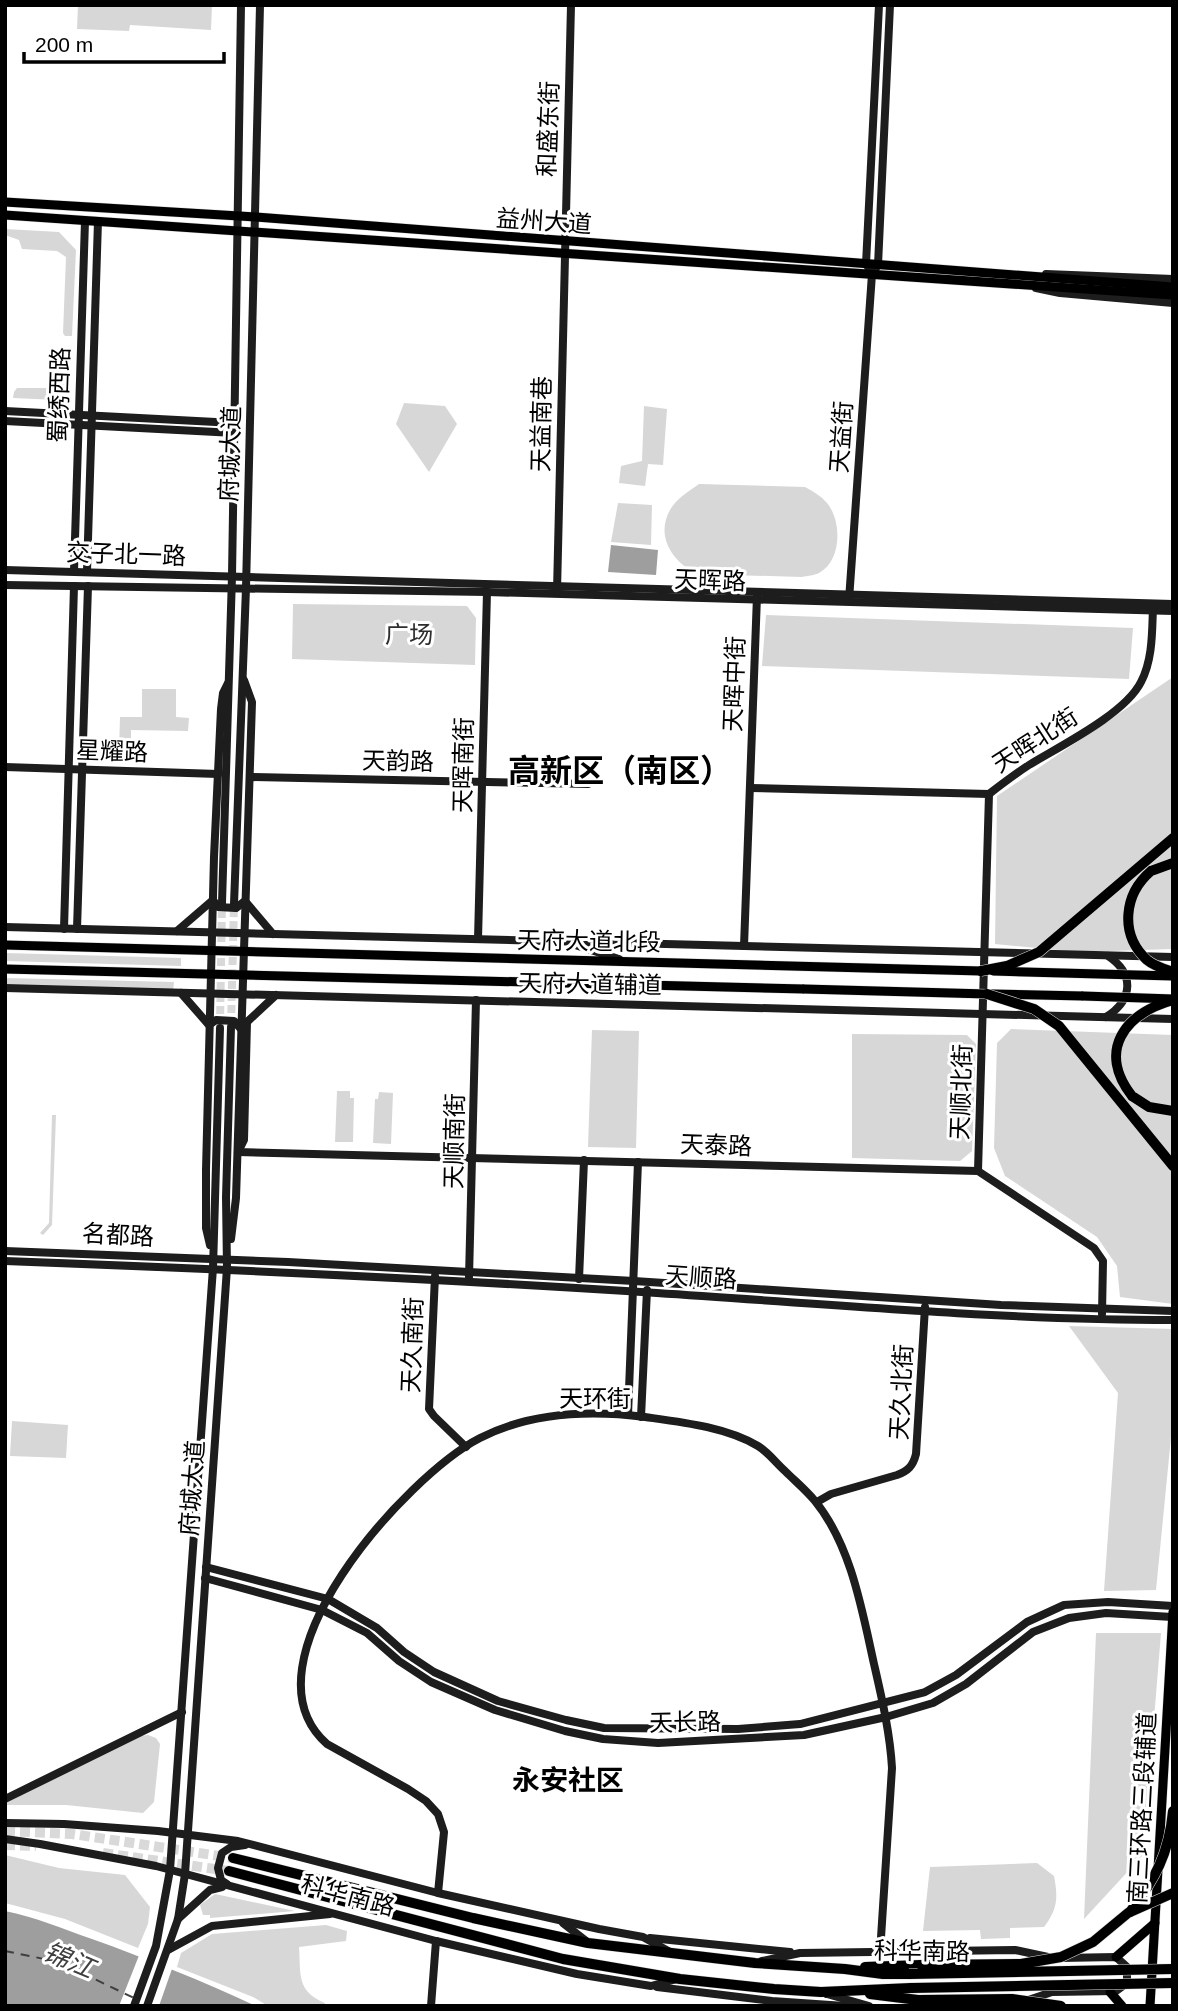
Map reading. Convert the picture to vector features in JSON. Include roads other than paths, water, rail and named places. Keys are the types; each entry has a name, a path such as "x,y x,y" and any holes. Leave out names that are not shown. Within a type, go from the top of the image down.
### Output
{"highway":[{"path":"981,971 1014,964 1039,951 1173,838"},
{"path":"1173,863 1151,871 1139,881 1130,899 1127,914 1129,930 1142,954 1148,961 1173,974"},
{"path":"987,994 1034,1009 1059,1026 1173,1166"},
{"path":"1173,1000 1156,1005 1130,1023 1117,1047 1116,1062 1121,1082 1132,1096 1149,1107 1173,1111"},
{"path":"845,1969 1021,1964 1061,1957 1093,1942 1128,1913 1148,1888 1165,1856 1173,1811"},
{"name":"科华南路","path":"233,1858 485,1921 588,1943 755,1963 883,1974 1173,1969"},
{"name":"科华南路","path":"229,1871 563,1959 680,1979 821,1992 1173,1983"},
{"path":"1128,1913 1173,1893"},
{"path":"845,1991 918,2000 1012,1999 1061,2006"}],"main road":[{"name":"益州大道","path":"5,202 256,217 866,264 1079,285"},
{"name":"益州大道","path":"5,215 872,274 1020,280"},
{"path":"1079,285 1173,287"},
{"path":"1079,285 1173,295"},
{"name":"天府大道北段","path":"5,946 1173,974"},
{"name":"天府大道北段","path":"5,969 1173,1000"},
{"name":"南三环路三段辅道","path":"1150,2006 1173,1612"},
{"path":"1116,1957 1155,1923"},
{"path":"1110,1992 1122,2006"}],"street":[{"name":"府城大道","path":"218,901 232,588 241,5"},
{"name":"府城大道","path":"234,904 246,589 260,5"},
{"name":"和盛东街","path":"563,254 571,5"},
{"path":"879,5 866,264 872,274 878,265 890,5"},
{"name":"蜀绣西路","path":"74,571 85,221"},
{"name":"蜀绣西路","path":"87,571 98,222"},
{"name":"天益南巷","path":"557,590 563,254"},
{"name":"天益街","path":"849,599 872,274"},
{"path":"1020,280 1064,274 1173,279"},
{"path":"1020,280 1059,293 1173,303"},
{"path":"5,411 77,420 235,433"},
{"path":"5,421 77,420"},
{"path":"91,421 235,423"},
{"name":"交子北一路","path":"5,570 246,576"},
{"name":"天晖路","path":"246,576 557,590 1153,607 1173,611"},
{"name":"交子北一路","path":"5,585 246,589"},
{"path":"64,929 74,586"},
{"path":"77,929 88,586"},
{"name":"天晖路","path":"246,589 488,592 557,590"},
{"name":"天晖南街","path":"478,939 488,592"},
{"name":"天晖中街","path":"744,946 757,596"},
{"name":"天晖路","path":"1153,607 1173,604"},
{"name":"天晖北街","path":"983,1013 989,794 1027,766 1087,730 1132,695 1140,684 1149,658 1153,607"},
{"path":"228,1264 235,1213 238,1152 252,702 243,674"},
{"path":"229,679 223,693 221,709 218,907 236,908 245,901"},
{"name":"星耀路","path":"5,767 218,774"},
{"name":"天韵路","path":"250,777 588,784"},
{"path":"750,788 989,794"},
{"path":"177,932 218,901"},
{"path":"5,1261 213,1263 206,1228 212,932 218,901"},
{"path":"245,901 273,934"},
{"name":"天府大道辅道","path":"5,927 1173,957"},
{"path":"564,942 625,961"},
{"path":"1106,1017 1122,1004 1127,993 1127,982 1122,968 1108,956"},
{"name":"天府大道辅道","path":"5,988 1173,1019"},
{"path":"181,993 209,1025"},
{"path":"238,1152 244,1140 247,1022 276,995"},
{"name":"天顺南街","path":"469,1278 476,1000"},
{"name":"天顺北街","path":"978,1171 983,1013"},
{"path":"209,1025 216,1020 234,1021 241,1029"},
{"name":"府城大道","path":"147,2006 178,1919 185,1874 228,1264 226,1196 230,1027"},
{"name":"府城大道","path":"134,2006 156,1946 170,1870 213,1263 219,1028"},
{"name":"天泰路","path":"238,1152 978,1171"},
{"path":"579,1279 584,1160"},
{"path":"628,1415 638,1162"},
{"path":"978,1171 1094,1248 1103,1261 1102,1320"},
{"name":"名都路","path":"5,1251 228,1264"},
{"name":"天顺路","path":"228,1264 435,1275 633,1292 924,1311 1102,1320 1173,1320"},
{"name":"天久南街","path":"435,1275 429,1409 466,1447"},
{"name":"天顺路","path":"469,1278 634,1281 1102,1310 1173,1311"},
{"path":"641,1417 647,1282"},
{"name":"天久北街","path":"817,1502 831,1494 907,1471 914,1463 925,1300"},
{"name":"天环街","path":"438,1893 444,1832 438,1814 417,1795 327,1744 317,1735 307,1716 302,1693 301,1672 305,1651 322,1609 361,1547 401,1499 466,1447 500,1430 559,1414 628,1415 716,1430 758,1446 817,1502 848,1562 886,1717 892,1768 880,1953"},
{"name":"天长路","path":"206,1567 328,1599 377,1628 404,1652 434,1672 498,1701 604,1728 738,1729 800,1724 925,1692 956,1675 1027,1622 1064,1605 1108,1602 1173,1606"},
{"name":"天长路","path":"205,1578 322,1609 367,1633 399,1661 430,1682 495,1710 565,1731 603,1739 658,1743 804,1735 886,1717 933,1703 966,1684 1034,1632 1069,1618 1106,1613 1172,1617"},
{"path":"5,1799 182,1712"},
{"name":"科华南路","path":"5,1824 64,1824 172,1833 252,1845 438,1893 643,1937 673,1953"},
{"name":"科华南路","path":"5,1839 40,1843 170,1870 518,1961 651,1986 680,1979"},
{"path":"235,1889 221,1880 219,1868 222,1853 231,1847 252,1845"},
{"path":"178,1919 210,1890 224,1886"},
{"path":"168,1950 212,1926 336,1913"},
{"path":"561,1921 588,1943"},
{"path":"643,1937 800,1953 1015,1950 1054,1959 1116,1957 1127,1967 1128,1975 1122,1988 1110,1992 1052,1992 1014,2005 976,2006"},
{"path":"431,2006 436,1941"},
{"path":"755,1963 800,1953"},
{"path":"518,1961 563,1959"},
{"path":"651,1986 772,2001 845,2006"},
{"path":"821,1992 869,2006"}],"water":[{"path":"611,545 658,550 656,575 608,572"},
{"name":"锦江","path":"5,1911 27,1916 134,1954 256,2006 5,2006"}],"tunnel":[{"path":"220,1026 222,903"},
{"path":"231,1025 234,904"},
{"path":"5,1831 72,1834 233,1858"},
{"path":"5,1845 36,1846"},
{"path":"103,1853 229,1871"}],"district":[{"name":"高新区（南区）","path":"620,771"},
{"name":"永安社区","path":"568,1780"}],"park label":[{"name":"广场","path":"409,634"}]}
